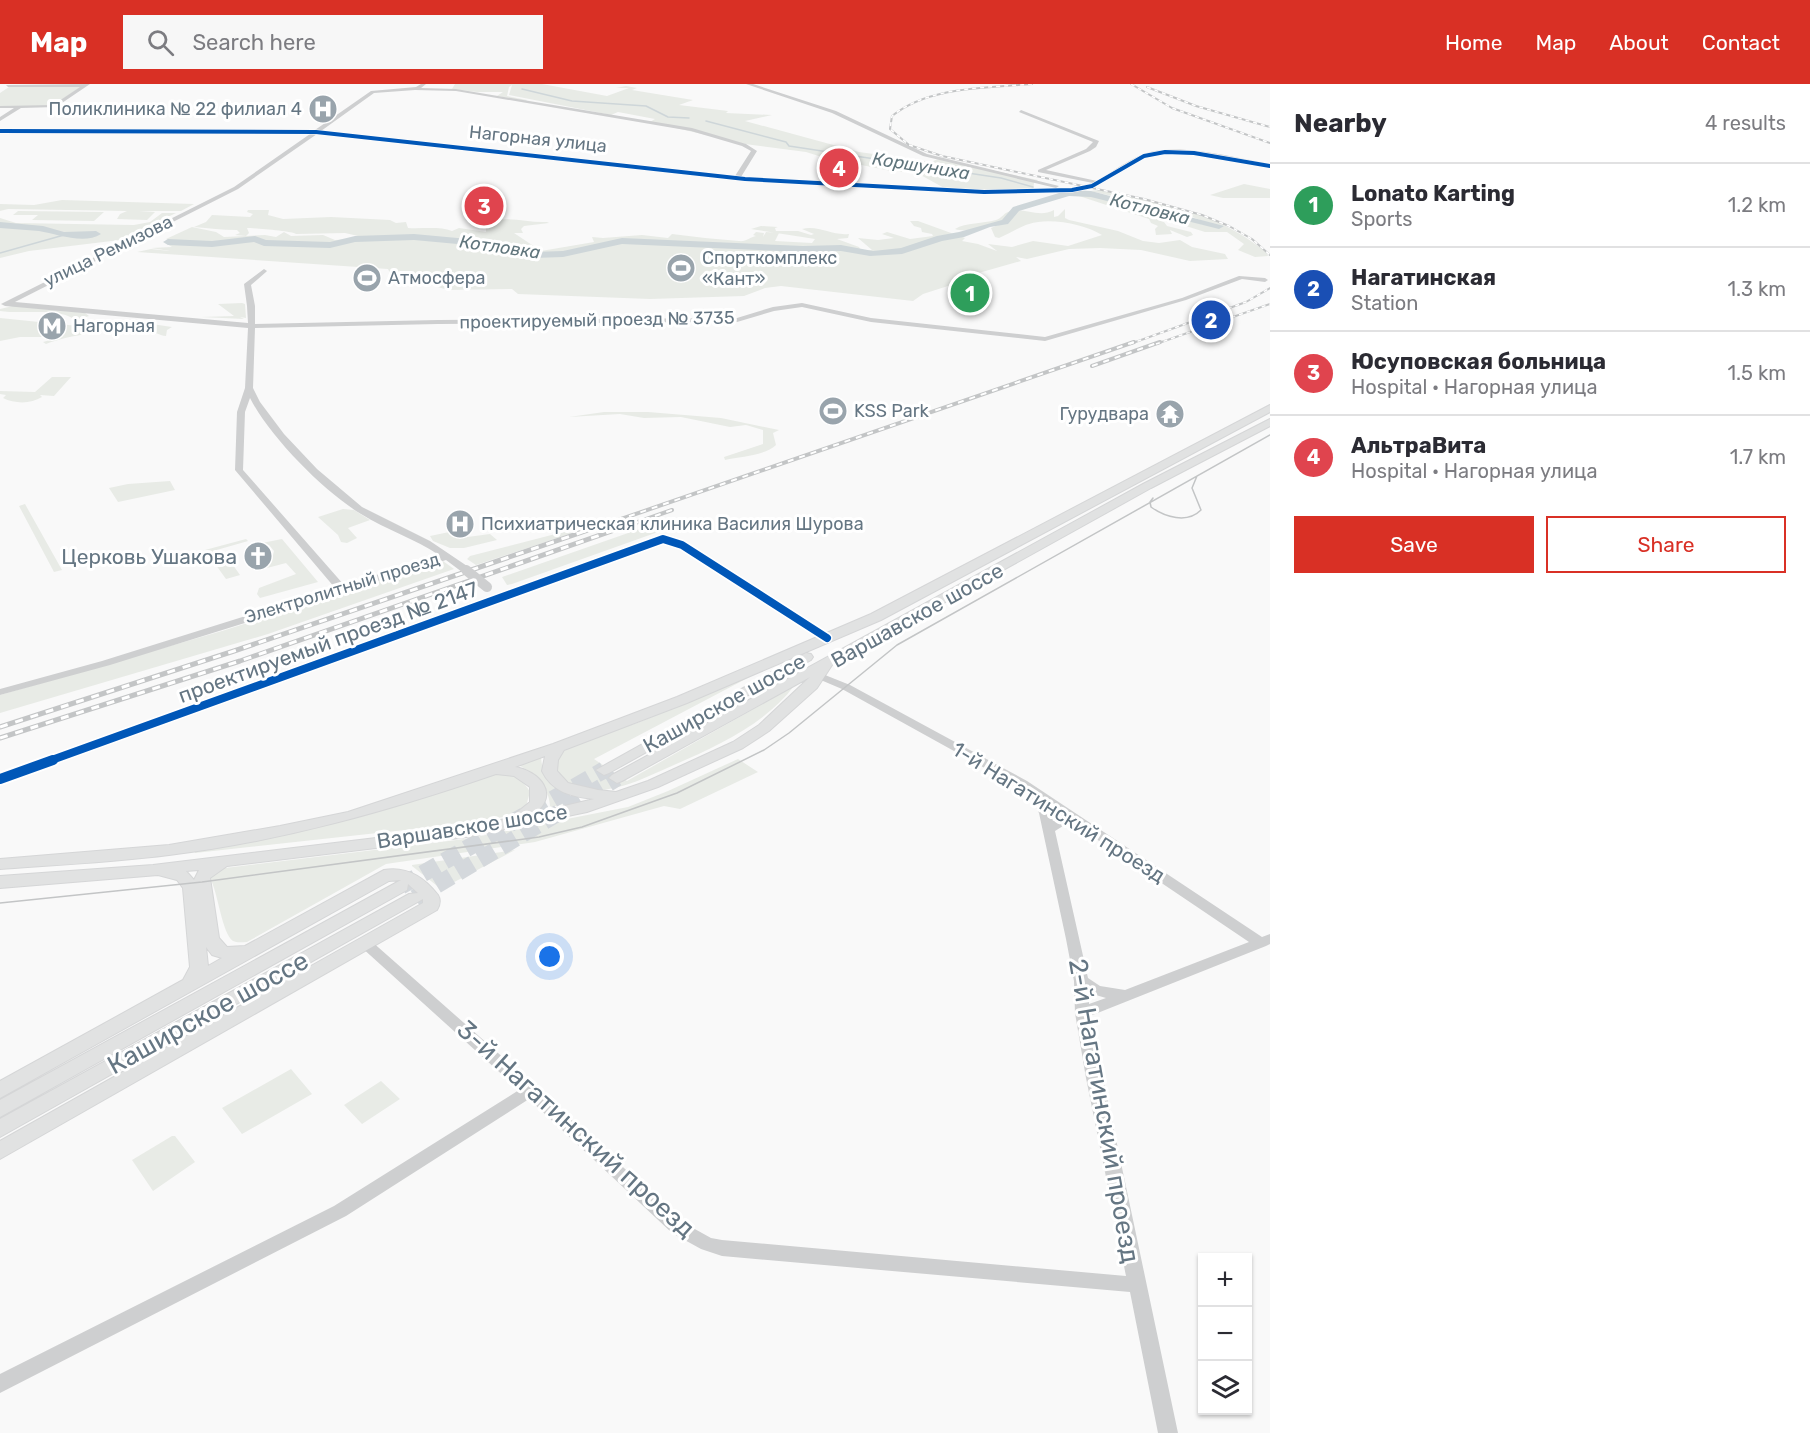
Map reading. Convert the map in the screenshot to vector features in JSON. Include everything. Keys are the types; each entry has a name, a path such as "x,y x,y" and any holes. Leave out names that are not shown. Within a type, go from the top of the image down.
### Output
{"main road":[{"name":"Варшавское шоссе","path":"0,864 169,850 280,831 372,809 558,747 682,700 876,617 1270,408"},
{"name":"Варшавское шоссе","path":"0,882 153,870 467,832 581,809 654,784 738,745 764,728 822,670 1147,486 1270,422"},
{"name":"Каширское шоссе","path":"822,670 610,774 876,617"},
{"path":"558,747 551,756 550,770 555,782 572,792 593,796 626,794"},
{"path":"492,770 518,772 537,785 539,793 537,804 512,822"},
{"path":"231,861 212,867 202,877 210,938 213,948 222,954 233,954 256,947"},
{"path":"153,870 183,876 191,888 199,967 194,980 180,991"},
{"path":"0,1090 390,874 405,874 432,899 431,906 0,1151"},
{"name":"Каширское шоссе","path":"0,1109 408,892 0,1129"}],"street":[{"path":"223,190 236,188 316,132 370,88 401,88 424,84"},
{"path":"748,84 834,111 925,155 1072,190 1097,183 1147,154 1194,153 1270,166"},
{"path":"0,91 9,85 87,85"},
{"path":"0,107 58,105 87,85"},
{"path":"412,86 456,90 696,131 744,145 754,151 737,178"},
{"path":"334,111 370,88 401,88"},
{"path":"0,118 13,109 26,106"},
{"path":"7,107 13,109"},
{"path":"1021,111 1096,141 1094,146 1088,150 1040,171 1097,183"},
{"path":"274,152 326,116"},
{"name":"Нагорная улица","path":"2,132 316,132 737,178 984,192 1072,190"},
{"name":"улица Ремизова","path":"4,305 209,201 231,182"},
{"path":"264,271 247,284 252,326 249,388 241,412 239,470 341,588"},
{"name":"проектируемый проезд № 3735","path":"252,326 737,320 773,309 797,305 871,320 1045,339 1184,299 1241,277 1265,280"},
{"path":"4,305 252,326"},
{"name":"Электролитный проезд","path":"249,388 279,433 301,457 358,508 414,536 447,556"},
{"path":"241,412 251,408 264,412"},
{"name":"проектируемый проезд № 2147","path":"0,779 653,542 668,539 827,638"},
{"path":"447,556 501,599"},
{"name":"Электролитный проезд","path":"0,692 106,663 447,556"},
{"name":"1-й Нагатинский проезд","path":"822,670 846,687 969,753 1034,792 1265,941"},
{"name":"2-й Нагатинский проезд","path":"1034,792 1046,813 1081,981 1082,1013 1168,1433"},
{"path":"1049,830 1062,822 1084,825"},
{"name":"1-й Нагатинский проезд","path":"1082,1013 1265,941"},
{"name":"3-й Нагатинский проезд","path":"364,943 530,1091 678,1228 707,1244 722,1248 1136,1285"},
{"path":"1081,981 1096,991 1128,996"},
{"path":"0,1384 340,1211 530,1091"}],"shaded area":[{"path":"455,84 542,84 607,96 629,88 616,88 626,86 637,88 632,90 693,100 679,105 728,111 726,113 772,115 745,121 859,152 931,162 938,159 1038,180 1034,183 1033,191 946,189 917,173 891,171 806,152 745,144 650,122 655,119 618,112 611,115 509,95 512,85 509,87 507,96 526,101 497,96 503,92 452,89"},
{"path":"9,87 81,87 52,106 0,106 0,93"},
{"path":"1244,184 1270,189 1270,198 1223,198 1210,195"},
{"path":"1099,190 1160,203 1200,215 1238,233 1263,249 1268,256 1255,257 1238,250 1244,244 1227,232 1205,232 1173,222 1164,222 1167,226 1191,232 1193,235 1187,237 1170,230 1172,234 1156,235 1155,229 1158,226 1151,223 1149,219 1073,194 1083,193 1140,205 1204,225 1211,224 1176,211 1090,191"},
{"path":"62,200 194,204 181,211 139,211 155,212 147,220 117,219 120,214 127,211 8,209 0,211 0,204 34,205"},
{"name":"Спорткомплекс «Кант»","path":"1065,209 1065,218 1069,220 1118,231 1143,241 1159,243 1180,240 1192,247 1225,254 1228,259 1190,261 1141,250 1069,249 1027,259 1016,257 1021,261 954,280 951,285 923,294 913,301 781,286 765,288 744,296 650,299 518,294 512,289 448,290 390,273 388,269 137,252 151,249 170,251 151,248 172,247 167,244 169,241 166,239 192,227 216,232 224,237 245,236 235,235 240,233 237,230 194,227 206,222 212,215 250,217 253,214 247,212 248,210 269,210 268,215 283,219 331,217 390,220 396,223 406,222 408,228 436,228 452,231 459,228 486,232 486,227 499,223 496,220 509,219 549,223 524,226 521,229 523,233 514,233 541,251 594,242 592,237 642,235 668,238 672,234 741,241 756,236 753,235 756,232 764,233 763,237 766,232 774,233 751,229 761,226 778,227 775,228 776,231 798,231 811,235 814,234 802,229 814,228 837,234 849,234 848,238 837,239 859,247 861,251 872,250 858,238 878,240 894,238 882,234 887,232 910,239 933,236 922,232 921,228 914,226 910,221 918,221 965,238 962,241 997,251 988,244 1012,247 1033,241 1068,246 1102,235 1067,223 1046,221 1029,224 999,238 995,237 991,228 1008,221 975,229 955,229 964,225 996,220 1014,211 1042,213 1054,210 1054,217","holes":["247,228 281,231 296,234 345,233 367,238 335,240 323,235 291,236 284,232 276,237 246,236 249,233","779,233 815,239 812,243 775,241"]},
{"path":"18,211 104,212 94,221 32,220 38,215 13,215"},
{"path":"162,213 176,213 120,240 29,251 0,258 0,218 16,223 134,225 150,222"},
{"path":"218,304 245,304 246,318 240,317 244,319 201,317 234,316"},
{"path":"13,306 85,313 89,316 76,320 53,313 0,311 0,309"},
{"path":"0,318 78,326 131,321 172,327 167,330 166,336 148,330 121,330 81,335 46,344 43,342 54,339 53,337 20,337 0,341"},
{"path":"52,377 71,377 54,396 40,395 42,397 38,399 23,402 8,400 3,398 6,395 0,394 0,391 35,392"},
{"path":"604,412 648,412 721,418 779,430 773,433 776,445 771,449 759,454 725,460 724,457 763,444 763,430 746,425 730,427 681,417 644,418 620,414 569,417"},
{"path":"170,481 175,490 118,502 109,488 128,484"},
{"path":"25,504 62,570 54,572 19,506"},
{"path":"343,509 354,510 370,520 348,528 357,538 347,543 341,542 338,535 318,517"},
{"path":"627,515 476,565 467,559 470,556 567,531 571,533"},
{"path":"651,525 658,532 512,584 507,585 502,577"},
{"path":"454,531 460,538 490,534 497,540 464,548 450,548 433,541 430,536"},
{"path":"246,539 248,541 213,551 218,557 226,555 240,575 226,579 205,550"},
{"path":"282,539 318,582 260,598 257,594 259,588 296,574 286,563 267,568 264,563 272,559 274,551 269,545 262,543"},
{"path":"443,561 454,569 268,634 0,713 0,695 222,631"},
{"path":"759,672 594,759 627,781 794,686 767,713 735,735 700,753 623,786 606,790 582,788 566,781 561,776 557,764 559,757 572,746 637,723"},
{"path":"541,757 548,781 575,801 550,806 544,787 519,765"},
{"path":"738,759 758,772 680,809 664,806 535,842 386,864 247,942 235,942 229,937 210,878 214,872 225,868 465,839 628,807"},
{"path":"491,774 509,775 523,782 530,792 526,806 511,816 195,853 194,850 289,832"},
{"path":"515,850 441,889 412,866 412,865"},
{"path":"291,1069 312,1094 242,1134 222,1108"},
{"path":"381,1081 400,1099 362,1124 344,1105"},
{"path":"175,1136 195,1162 153,1191 132,1160"}],"waterway":[{"name":"Коршуниха","path":"522,89 572,101 646,106 668,117 689,118"},
{"name":"Коршуниха","path":"706,121 786,142 789,146 1001,178 1033,187"},
{"name":"Котловка","path":"877,252 902,251 940,238 961,235 988,225 1005,222 1016,209 1069,193 1091,194 1219,226"},
{"name":"Котловка","path":"0,225 43,229 64,235 96,234"},
{"path":"0,253 64,235"},
{"name":"Котловка","path":"168,242 212,244 255,239 264,243 330,245 355,239 414,237 490,244 534,255 563,254 622,241 803,249 841,248 870,253"}],"tunnel":[{"path":"401,886 604,770"},
{"path":"415,898 617,778"}],"tram line":[{"path":"1197,476 1270,435"},
{"path":"1150,503 1151,507 1176,518 1195,514 1201,510 1192,488 1197,476"},
{"path":"1150,503 1197,476"},
{"path":"1150,503 1153,498"},
{"path":"0,903 202,882 539,837 582,827 677,793 764,750 789,733 897,645 1150,503"}],"railway":[{"path":"1032,84 959,90 923,99 892,116 890,129 909,145 942,156 1144,199 1202,215 1252,239 1270,255"},
{"path":"1131,84 1172,108 1270,143"},
{"path":"1147,87 1196,106 1270,127"},
{"path":"1130,344 1246,302 1270,288"},
{"path":"1156,344 1270,304"},
{"path":"595,528 1134,342"},
{"path":"1092,366 1160,342"},
{"path":"621,528 672,510"},
{"path":"0,727 234,651 600,526"},
{"path":"0,738 240,661 626,526"}],"cycle path":[{"path":"0,131 316,132 745,179 984,192 1072,190 1092,186 1144,156 1165,152 1194,153 1270,166"},
{"path":"0,779 663,539 682,545 827,638"}],"place":[{"name":"Поликлиника № 22 филиал 4","path":"323,109"},
{"name":"АльтраВита","path":"839,168"},
{"name":"Юсуповская больница","path":"484,206"},
{"name":"Спорткомплекс «Кант»","path":"681,268"},
{"name":"Атмосфера","path":"367,278"},
{"name":"Lonato Karting","path":"970,293"},
{"name":"Нагатинская","path":"1211,320"},
{"name":"Нагорная","path":"52,326"},
{"name":"KSS Park","path":"833,411"},
{"name":"Гурудвара","path":"1170,414"},
{"name":"Психиатрическая клиника Василия Шурова","path":"460,524"},
{"name":"Церковь Ушакова","path":"258,556"}]}
